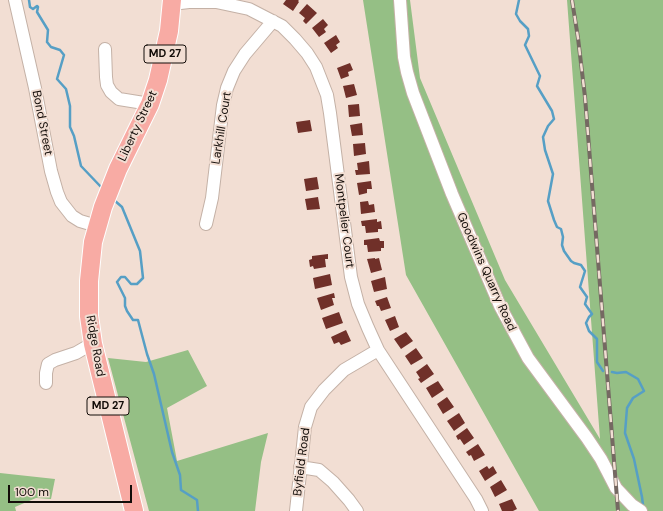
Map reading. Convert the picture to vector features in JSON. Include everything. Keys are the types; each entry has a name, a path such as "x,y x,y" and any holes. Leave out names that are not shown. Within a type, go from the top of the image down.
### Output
{"highway":[{"name":"Liberty Street","path":"97,226 109,189 150,104 165,54 172,2"},
{"name":"Ridge Road","path":"97,226 93,242 89,282 89,316 93,344 134,511"}],"street":[{"name":"Bond Street","path":"15,0 52,176 57,192 61,202 72,216 80,221 97,226"},
{"name":"Goodwins Quarry Road","path":"400,0 404,57 413,93 449,188 500,306 528,358 587,438 601,459 616,488 632,505 641,511"},
{"name":"Montpelier Court","path":"172,2 204,1 225,3 249,9 282,26 295,38 316,67 327,95 351,277 358,304 378,350 476,499 482,511"},
{"name":"Larkhill Court","path":"206,224 212,198 223,104 227,88 234,71 245,54 273,21"},
{"path":"105,49 107,85 111,92 119,99 150,104"},
{"path":"46,383 48,364 55,360 76,354 93,344"},
{"name":"Byfield Road","path":"296,511 305,427 311,407 324,390 344,370 378,350"},
{"path":"300,467 319,470 333,482 357,511"}],"green space":[{"path":"363,0 410,0 420,78 505,280 600,439 567,0 663,0 663,511 539,511 406,275"},
{"path":"188,350 207,386 167,408 177,461 268,433 261,462 255,511 149,511 108,358 146,362"},
{"path":"0,473 55,479 51,499 36,498 15,507 16,511 0,511"}],"building":[{"path":"286,0 299,0 299,2 293,11 283,4"},
{"path":"307,4 317,13 306,24 303,21 305,18 299,13"},
{"path":"323,19 328,25 324,29 326,32 319,37 312,28"},
{"path":"336,35 340,42 336,45 338,48 331,53 324,43"},
{"path":"350,63 353,70 348,72 349,76 341,79 337,68"},
{"path":"354,84 357,95 346,98 343,86"},
{"path":"359,104 360,116 349,117 348,105"},
{"path":"310,120 312,131 298,133 296,122"},
{"path":"362,123 363,135 352,136 350,125"},
{"path":"365,143 366,154 354,156 353,144"},
{"path":"369,161 370,174 356,175 355,170 358,170 357,163"},
{"path":"317,177 319,189 306,191 304,179"},
{"path":"371,181 372,189 367,189 367,193 359,195 357,183"},
{"path":"318,197 320,209 307,210 305,199"},
{"path":"368,201 369,205 374,204 375,212 361,214 360,202"},
{"path":"377,219 377,222 381,221 382,229 378,229 378,232 366,233 365,226 362,226 361,221"},
{"path":"379,238 380,241 384,241 384,248 381,248 381,251 368,252 367,245 364,245 364,240"},
{"path":"328,254 328,259 325,259 326,267 314,269 313,266 310,267 309,260 312,259 312,256"},
{"path":"379,258 382,270 371,273 367,259"},
{"path":"330,274 332,285 315,289 313,278"},
{"path":"385,277 387,289 374,292 371,281"},
{"path":"334,293 335,298 332,298 334,305 321,310 317,298"},
{"path":"387,297 391,308 381,311 375,301"},
{"path":"339,312 343,323 326,329 322,318"},
{"path":"395,316 399,327 390,331 385,320"},
{"path":"346,330 351,341 341,345 339,342 334,344 331,337"},
{"path":"406,332 413,341 401,349 394,339"},
{"path":"416,348 423,358 411,365 405,356"},
{"path":"427,364 434,374 421,383 416,372"},
{"path":"438,381 444,390 432,398 426,388"},
{"path":"447,397 454,407 443,414 437,404"},
{"path":"459,413 465,423 454,431 447,421"},
{"path":"467,428 474,438 464,445 456,436"},
{"path":"478,444 485,455 474,461 471,455 469,456 466,452"},
{"path":"487,466 489,469 493,466 497,473 485,481 479,471"},
{"path":"501,480 507,490 495,497 490,487"},
{"path":"512,499 517,509 513,511 502,511 499,504"}],"waterway":[{"path":"29,0 30,7 33,9 37,6 38,7 37,12 48,30 47,42 51,47 60,50 64,55 57,79 66,89 70,106 70,127 74,136 81,166 102,188"},
{"path":"519,0 516,14 520,21 528,29 529,36 525,45 540,76 537,86 552,111 554,119 548,126 543,137 545,150 553,174 548,201 557,227 561,229 564,251 571,261 581,265 585,271 580,287 587,297 585,304 592,314 586,323 589,331 597,339 597,362 603,371"},
{"path":"114,200 122,207 140,251 143,278 137,284 131,284 125,277 121,277 117,282 125,298 125,306 127,311 133,320 138,320 154,374 172,452 180,475 181,490 197,500 198,511"},
{"path":"612,372 626,372 638,379 644,391 633,398 627,408 625,433 634,459 643,505"}],"railway":[{"path":"572,0 585,97 618,511"}]}
